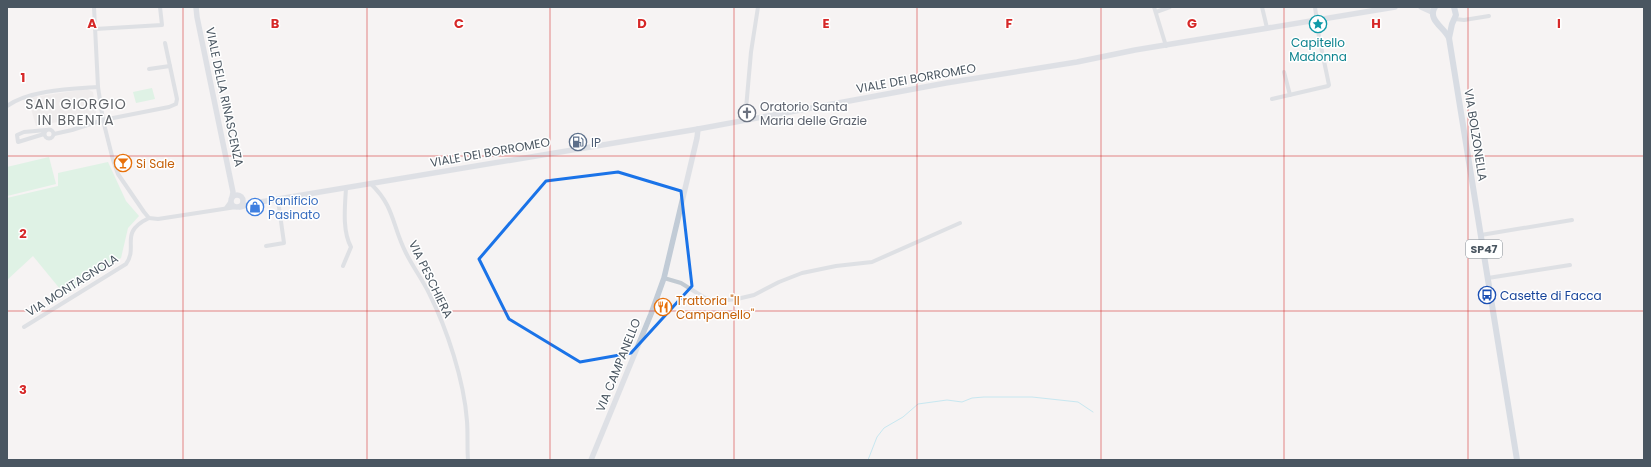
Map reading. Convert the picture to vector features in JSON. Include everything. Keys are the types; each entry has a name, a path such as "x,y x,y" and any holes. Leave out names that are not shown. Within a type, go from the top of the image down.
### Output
{"main road":[{"name":"VIALE DELLA RINASCENZA","path":"196,7 233,192 232,200"},
{"path":"1166,46 1316,19 1395,7"},
{"path":"1421,7 1434,10"},
{"name":"VIA BOLZONELLA","path":"1454,7 1456,15 1449,38 1518,460"},
{"name":"VIA BOLZONELLA","path":"1434,10 1433,19 1449,38"},
{"path":"1440,26 1445,26 1453,21"},
{"name":"VIALE DEI BORROMEO","path":"238,207 254,203 744,120 946,83 1077,62 1135,50 1166,46"},
{"name":"VIA CAMPANELLO","path":"591,460 652,314 664,278 697,138 698,128"},
{"path":"233,192 241,197 243,203 238,207 232,205 232,200 235,196 241,197"},
{"name":"VIALE DEI BORROMEO","path":"241,197 249,203 254,203"}],"street":[{"path":"94,7 98,87 103,120 113,160 118,174 149,218 158,220 238,207"},
{"path":"95,29 162,24 160,7"},
{"path":"744,120 751,52 758,7"},
{"path":"1166,46 1155,9 1170,7"},
{"path":"1262,7 1267,28"},
{"path":"1272,99 1328,86 1330,84 1316,19 1315,7"},
{"path":"1453,21 1490,16"},
{"path":"45,132 48,138 52,137 54,134 103,120 169,107 176,104 177,99 165,43"},
{"path":"149,69 170,66"},
{"path":"1284,72 1290,95"},
{"path":"7,106 17,99 58,90 98,87"},
{"path":"45,132 24,132 17,135 18,142 52,130 54,134"},
{"name":"VIA PESCHIERA","path":"371,184 381,194 389,207 406,252 428,292 448,341 462,391 467,420 468,460"},
{"path":"343,266 351,247 348,242 346,228 346,188"},
{"path":"226,208 232,200"},
{"path":"266,246 284,243 278,200"},
{"name":"VIA MONTAGNOLA","path":"24,327 126,264 129,257 132,230 139,223 149,218"},
{"path":"1481,235 1572,220"},
{"path":"664,278 681,283 705,298 717,301 737,299 754,295 802,273 836,266 872,262 960,223"},
{"path":"1488,278 1570,265"}],"highlighted area":[{"path":"618,172 681,191 692,286 631,353 580,362 509,319 479,259 546,181"}],"shaded area":[{"path":"87,89 93,92 95,115 36,126 30,105 32,104 30,97 37,96 40,100 40,96"}],"green space":[{"path":"152,88 155,99 136,103 133,92"},
{"path":"49,157 56,184 7,196 7,167"},
{"path":"108,162 126,201 139,216 128,228 121,258 65,295 33,256 7,280 7,198 58,186 58,173"}],"waterway":[{"path":"868,460 877,437 884,428 903,417 918,404 947,400 962,402 972,398 984,397 1032,397 1078,402 1093,412"}],"place":[{"name":"Capitello Madonna","path":"1318,24"},
{"name":"Oratorio Santa Maria delle Grazie","path":"747,113"},
{"name":"IP","path":"578,142"},
{"name":"Si Sale","path":"123,163"},
{"name":"Panificio Pasinato","path":"255,207"},
{"name":"Casette di Facca","path":"1487,295"},
{"name":"Trattoria \"Il Campanello\"","path":"663,307"}],"district":[{"name":"SAN GIORGIO IN BRENTA","path":"76,112"}]}
